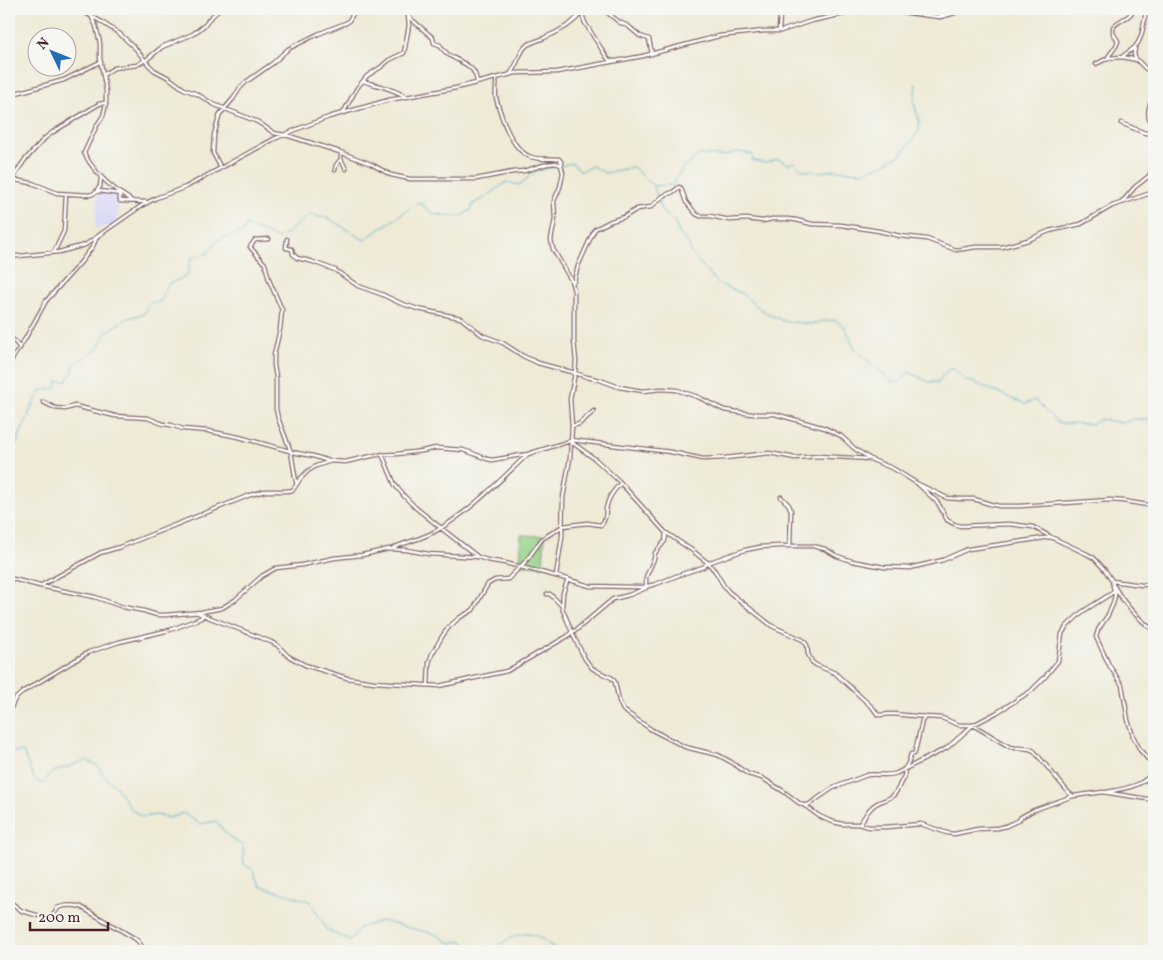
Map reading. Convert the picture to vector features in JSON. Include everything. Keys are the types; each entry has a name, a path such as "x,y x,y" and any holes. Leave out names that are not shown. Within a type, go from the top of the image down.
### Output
{"street":[{"path":"78,9 120,34 154,70 213,104 258,122 274,133 340,152 371,164 391,175 410,178 476,179 524,171 543,164 556,163 561,165"},
{"path":"103,76 113,69 137,65 162,47 193,34 220,9"},
{"path":"220,168 215,157 213,144 218,120 224,108 234,99 242,86 270,66 288,49 348,22 354,9"},
{"path":"404,9 408,16 433,38 434,43 440,45 447,54 463,62 473,71 477,82"},
{"path":"582,9 582,17 593,37 607,58 616,61"},
{"path":"509,75 516,66 523,48 565,26 578,17 582,9"},
{"path":"603,9 619,22 648,39 652,54"},
{"path":"779,31 780,14 784,9"},
{"path":"853,12 859,9"},
{"path":"940,17 948,9"},
{"path":"9,257 54,252 82,246 148,202 186,187 285,135 343,113 406,97 509,75 557,72 652,54 719,36 787,30 812,21 853,12 888,10 940,17 964,9"},
{"path":"1108,58 1118,40 1113,33 1113,27 1131,15 1134,9"},
{"path":"1122,57 1135,46 1141,36 1147,9"},
{"path":"343,113 357,88 367,76 389,60 404,53 409,25 408,16"},
{"path":"92,17 99,40 106,104 102,117 84,152 101,177 132,201"},
{"path":"1135,46 1134,55 1136,60"},
{"path":"1096,64 1108,58 1122,57 1136,60 1154,74"},
{"path":"9,95 64,80 100,62"},
{"path":"496,78 496,98 512,141 528,156 559,159 562,163 563,173 554,201 555,219 551,240 553,249 572,284 576,361 570,399 572,426 570,462 563,504 561,548 556,576"},
{"path":"363,81 388,87 406,97"},
{"path":"1154,97 1149,105 1148,114 1149,119 1154,122"},
{"path":"14,180 24,161 50,134 97,105 101,103 106,104"},
{"path":"1121,123 1145,133 1154,129"},
{"path":"1154,135 1154,147"},
{"path":"340,152 346,169"},
{"path":"335,170 336,165 341,159"},
{"path":"1122,202 1137,185 1149,176 1154,164"},
{"path":"9,179 32,183 54,192 90,195 100,187 101,177"},
{"path":"572,284 595,229 624,217 637,209 651,207 662,196 680,187 686,202 700,216 730,220 794,220 812,224 879,231 927,239 956,250 1002,246 1028,240 1049,231 1081,224 1122,202 1154,192"},
{"path":"96,191 120,194 120,201 148,202"},
{"path":"54,252 65,227 66,194"},
{"path":"9,364 20,348 46,300 86,255 98,236"},
{"path":"269,239 255,240 250,246 265,264 269,280 282,310 274,355 276,409 291,452 297,483"},
{"path":"287,239 286,248 292,249 293,254 297,258 335,270 356,286 381,294 418,310 460,318 482,335 503,343 529,360 632,390 678,390 692,394 724,410 752,414 775,414 825,428 841,436 870,459 894,469 918,484 947,498 974,499 999,506 1110,500 1154,506"},
{"path":"9,335 20,348"},
{"path":"43,402 55,408 65,409 75,406 114,416 146,417 183,429 208,431 239,437 291,452 316,456 331,461 345,462 382,454 388,455 436,448 463,450 490,460 528,454 571,441 671,452 703,459 769,453 795,458 818,456 870,459"},
{"path":"572,426 579,424 594,411"},
{"path":"571,441 595,459 621,483 665,532 693,551 715,570 729,592 772,626 803,640 807,645 808,655 812,662 835,673 873,708 878,715 926,716 942,718 958,725 973,725 1011,748 1028,748 1034,751 1073,796"},
{"path":"382,454 398,490 416,508 478,557"},
{"path":"9,578 157,615 213,610 227,605 262,576 276,568 302,566 327,559 362,555 427,536 478,501 528,454"},
{"path":"40,586 102,552 250,495 265,490 290,491 295,488 297,483 312,468 331,461"},
{"path":"428,685 429,663 446,630 459,618 473,610 490,583 495,580 508,579 526,561 542,539 563,526 587,523 601,525 606,519 606,507 610,494 621,483"},
{"path":"918,484 936,502 946,520 954,524 960,526 1009,524 1033,527 1051,538 1091,556 1100,564 1130,610 1154,631"},
{"path":"781,496 789,505 791,511 790,546"},
{"path":"646,586 646,577 655,553 664,541 665,532"},
{"path":"391,548 429,554 478,557 595,587 646,586 703,567 745,550 760,548 818,547 852,561 893,568 910,568 942,560 968,549 1051,538"},
{"path":"562,608 563,593 568,579"},
{"path":"1112,581 1142,585 1154,584"},
{"path":"195,612 275,643 288,656 306,666 351,679 442,686 505,672 516,667 568,636 614,599 630,595 652,584"},
{"path":"1107,792 1143,782 1151,775 1154,769 1140,750 1133,736 1128,720 1122,685 1109,665 1096,638 1098,630 1113,604 1114,586"},
{"path":"804,805 833,788 871,774 891,776 947,748 973,725 1002,710 1031,691 1058,661 1062,634 1066,627 1076,617 1114,590"},
{"path":"547,594 550,594 562,608 582,652 592,668 616,682 621,705 626,712 652,730 685,747 715,754 748,774 762,778 819,816 833,822 860,824 869,827 921,824 947,834 960,834 978,829 1006,826 1034,810 1073,796 1107,792 1154,800"},
{"path":"9,712 16,699 24,691 89,652 126,640 170,630 201,618 203,615"},
{"path":"904,769 909,763 911,754 915,752 922,721 926,716"},
{"path":"860,824 871,808 877,803 887,800 897,792 905,775 904,769"},
{"path":"9,901 22,911 47,918 52,916 57,908 61,906 79,907 134,938 145,951"},
{"path":"9,906 16,907"}],"shaded area":[{"path":"98,192 119,194 116,226 95,228"}],"green space":[{"path":"521,535 545,536 543,566 520,565"}],"waterway":[{"path":"336,9 337,11 342,10 345,16 348,17 350,10 356,16 363,12 376,17 378,14 384,15 390,9"},
{"path":"9,465 12,462 11,447 16,445 33,404 42,390 56,388 58,381 67,381 73,371 74,364 97,349 106,332 128,318 144,314 149,303 160,302 168,284 187,276 191,258 208,253 217,240 243,232 246,225 279,239 310,215 330,219 364,240 419,202 433,214 460,217 471,210 473,204 488,196 506,182 519,185 536,171 572,163 581,171 592,166 605,173 633,167 653,186 672,185 683,168 699,155 724,156 737,152 753,154 752,160 765,163 778,159 789,164 794,162 802,170 862,172 884,164 903,153 919,131 919,120 914,103 916,84"},
{"path":"653,187 659,199 661,211 674,220 679,233 689,245 691,253 719,284 741,293 760,309 783,321 812,324 835,320 845,327 855,349 892,382 900,382 909,372 929,382 938,382 948,369 954,369 966,381 973,382 1025,404 1035,400 1058,423 1093,424 1100,419 1123,423 1133,419 1148,419 1154,424"},
{"path":"9,745 15,752 23,752 34,779 43,784 51,773 86,760 98,766 132,810 143,817 156,815 170,818 183,813 200,824 216,821 228,836 243,846 244,864 253,870 259,886 310,901 327,930 350,941 360,928 381,921 435,934 450,943 461,941 476,950 489,951"},
{"path":"490,951 514,937 526,934 540,938 559,951"},
{"path":"608,951 612,949 617,951"},
{"path":"591,951 597,951"}]}
